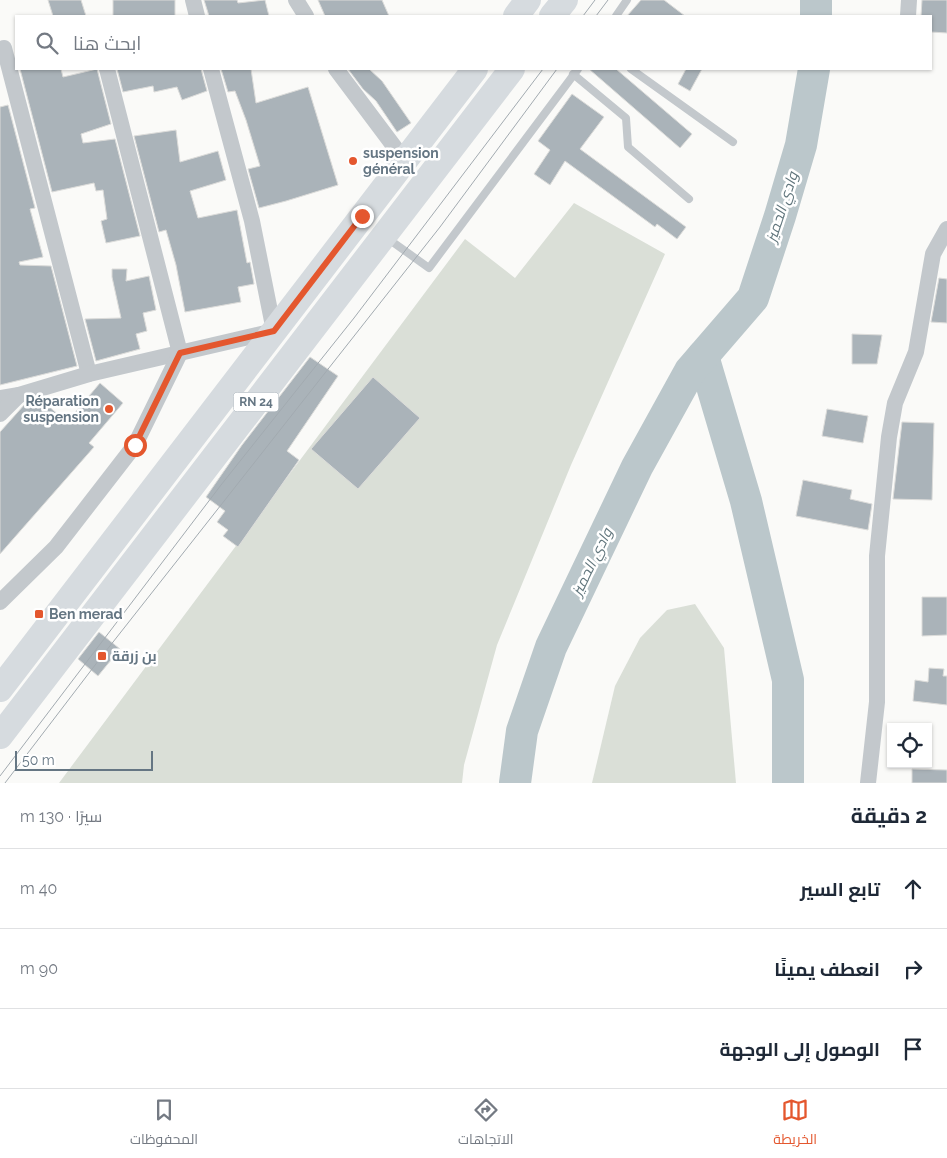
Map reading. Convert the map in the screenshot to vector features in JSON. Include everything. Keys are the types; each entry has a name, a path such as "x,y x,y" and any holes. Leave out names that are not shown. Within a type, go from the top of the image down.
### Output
{"main road":[{"path":"517,15 528,0"},
{"path":"553,15 565,0"},
{"name":"RN 24","path":"0,689 474,70"},
{"name":"RN 24","path":"0,736 511,70"}],"street":[{"path":"193,0 197,15"},
{"path":"296,0 305,15"},
{"path":"908,15 910,0"},
{"path":"7,48 89,374"},
{"path":"0,602 56,547 135,445 180,353 107,70"},
{"path":"0,398 19,395 89,374 274,331 252,221 211,70"},
{"path":"337,70 405,161"},
{"path":"868,783 877,702 877,556 889,437 895,403 916,352 933,254 947,229"},
{"path":"0,414 19,395"}],"lane":[{"path":"617,15 627,0"},
{"path":"632,70 733,142"},
{"path":"384,235 429,268 576,71 626,118 628,147 689,199"}],"shaded area":[{"path":"574,203 665,254 571,465 497,645 464,765 462,783 59,783 465,239 515,278"},
{"path":"695,604 724,648 736,783 592,783 615,686 640,638 667,610"}],"building":[{"path":"48,0 81,0 86,15 53,15"},
{"path":"113,0 175,0 175,15 113,15"},
{"path":"204,0 237,0 238,3 265,0 269,15 209,15"},
{"path":"318,0 382,0 389,15 325,15"},
{"path":"641,0 664,0 684,15 628,15"},
{"path":"922,0 947,0 947,33 932,32 932,15 921,15"},
{"path":"20,70 61,70 63,77 97,70 111,124 81,134 83,143 115,139 140,236 106,243 101,221 107,219 103,190 96,191 94,183 52,192"},
{"path":"117,70 201,70 207,91 182,100 177,87 154,92 153,86 123,92"},
{"path":"221,70 251,70 256,103 308,87 338,185 259,208 248,169 260,166 235,91 228,92"},
{"path":"349,70 370,70 382,81 411,123 397,132 376,101 363,89"},
{"path":"590,70 617,70 692,134 680,148"},
{"path":"685,70 701,70 690,91 678,84"},
{"path":"572,94 604,117 580,149 686,227 677,239 657,224 655,227 565,161 550,185 534,174 550,150 538,141"},
{"path":"8,105 35,208 30,209 43,257 19,262 20,265 51,266 77,366 0,385 0,107"},
{"path":"176,130 180,162 218,151 226,180 190,191 198,218 237,210 247,263 250,262 254,284 238,287 241,302 185,312 176,265 166,230 159,232 134,136"},
{"path":"112,269 127,269 126,281 149,276 156,310 143,313 147,331 136,334 140,349 96,361 85,319 121,318"},
{"path":"939,278 947,279 947,323 931,322"},
{"path":"852,334 882,335 877,364 852,364"},
{"path":"310,357 338,376 287,451 299,460 238,547 223,536 228,530 217,522 225,511 206,497 242,445"},
{"path":"373,377 420,418 358,489 311,449"},
{"path":"100,383 123,403 89,443 94,447 0,554 0,432 25,404 40,399 67,422"},
{"path":"827,409 868,416 863,443 822,436"},
{"path":"902,422 934,423 932,500 893,499"},
{"path":"803,480 852,490 850,499 872,504 868,530 796,516"},
{"path":"922,597 947,597 947,635 922,636"},
{"path":"99,632 120,649 98,676 78,659"},
{"path":"929,668 944,669 943,676 947,676 947,705 913,701 915,680 928,682"},
{"path":"912,769 947,770 947,783 912,783"}],"waterway":[{"name":"وادي الحميز","path":"816,0 816,15"},
{"name":"وادي الحميز","path":"515,783 522,731 551,647 637,467 690,371 753,298 801,145 814,70"},
{"name":"وادي الحميز","path":"703,356 746,501 788,680 788,783"}],"tram line":[{"path":"584,15 595,0"},
{"path":"597,15 608,0"},
{"path":"0,776 221,485 354,318 542,70"},
{"path":"5,783 102,656 440,227 556,70"}],"place":[{"name":"suspension général","path":"353,161"},
{"name":"Réparation suspension","path":"109,409"},
{"name":"Ben merad","path":"39,614"},
{"name":"بن زرقة","path":"102,656"}],"route":[{"path":"135,445 180,353 274,331 362,216"}]}
